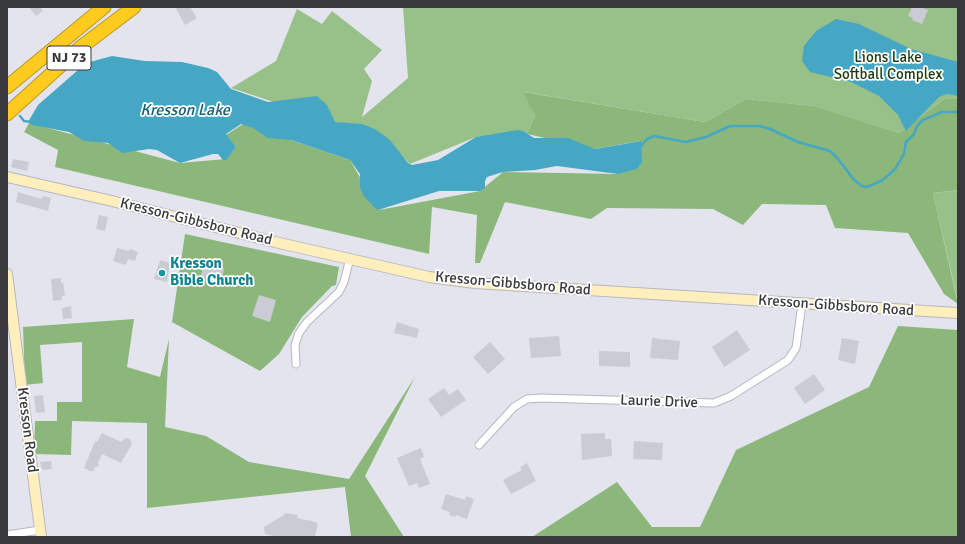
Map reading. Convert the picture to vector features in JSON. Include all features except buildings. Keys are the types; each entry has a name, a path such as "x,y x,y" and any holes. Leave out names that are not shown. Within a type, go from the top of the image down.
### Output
{"highway":[{"name":"NJ 73","path":"7,87 104,7"},
{"name":"NJ 73","path":"7,114 81,47 134,7"},
{"path":"7,77 27,72"}],"street":[{"name":"Kresson-Gibbsboro Road","path":"7,177 118,202 275,242 429,277 475,283 958,313"},
{"path":"296,364 294,345 299,334 307,322 331,302 339,292 344,282 350,258"},
{"name":"Kresson Road","path":"7,274 40,534"},
{"name":"Laurie Drive","path":"479,445 514,407 527,399 541,398 714,403 731,396 788,360 796,348 802,304"},
{"path":"7,535 40,534"}],"green space":[{"name":"Lions Lake Softball Complex","path":"403,7 958,7 958,99 944,99 899,133 815,106 746,99 705,122 524,92 535,116 527,134 476,137 410,164 375,129 335,122 231,88 276,61 297,9 322,24 332,11 382,50 364,69 372,81 362,117 408,78"},
{"path":"523,92 705,122 746,99 815,106 899,133 944,99 958,99 958,190 933,193 958,304 944,294 908,233 835,228 826,205 762,204 743,225 713,209 607,208 591,219 505,202 480,263 475,263 477,215 432,207 429,254 55,167 58,150 24,132 29,123 180,163 226,159 236,147 226,135 243,124 350,160 379,210 480,191 503,172 618,174 640,141 594,149 527,134 535,116"},
{"path":"958,190 958,302 933,193"},
{"path":"185,234 339,267 336,285 332,286 302,317 279,354 260,371 172,322"},
{"path":"134,319 127,367 160,377 169,339 165,427 206,436 249,462 349,479 415,377 365,476 404,537 351,537 345,487 147,508 147,423 72,421 71,455 34,454 35,421 57,421 57,402 82,402 82,342 40,345 43,383 25,385 23,327"},
{"path":"898,326 958,330 958,537 532,537 617,482 652,527 700,527 736,450 869,387"}],"water":[{"path":"836,19 859,24 911,49 958,62 958,96 947,94 939,97 906,131 898,115 879,96 851,82 810,72 802,61 804,46 816,31"},
{"name":"Kresson Lake","path":"112,56 145,61 182,62 208,68 217,72 231,89 268,102 317,96 327,105 335,122 362,124 375,129 390,140 408,163 412,165 438,160 476,137 517,130 523,131 534,138 568,138 595,149 641,141 642,162 637,169 618,174 557,166 535,170 503,172 487,177 485,181 485,188 480,191 439,191 378,210 363,195 360,187 360,174 350,160 291,140 268,138 253,128 241,124 226,134 236,147 226,160 223,160 218,154 213,154 180,163 157,150 149,149 122,153 108,143 84,141 69,132 32,125 28,122 38,105 86,63"}],"waterway":[{"path":"641,146 647,139 654,136 686,142 706,137 730,126 760,126 798,142 830,151 854,180 862,186 867,187 883,180 895,169 904,154 906,142 914,134 917,126 923,120 942,112 958,112"},
{"path":"20,116 24,121 31,122"}],"place":[{"name":"Kresson Bible Church","path":"162,273"}]}
